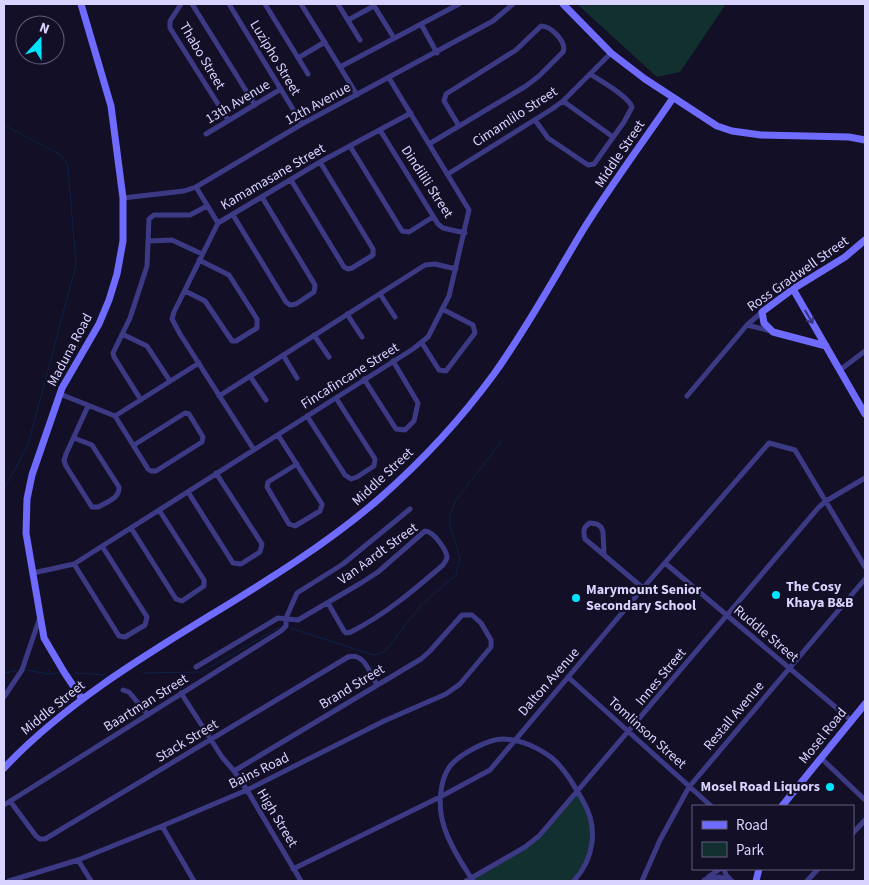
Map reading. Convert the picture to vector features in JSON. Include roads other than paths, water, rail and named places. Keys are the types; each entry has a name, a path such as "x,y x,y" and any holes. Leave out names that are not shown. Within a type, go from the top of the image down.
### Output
{"street":[{"name":"Maduna Road","path":"81,4 111,106 123,198 123,241 117,274 109,300 99,324 70,372 60,394 32,475 27,499 26,533 46,644 82,698"},
{"name":"Thabo Street","path":"181,4 170,21 170,28 228,120"},
{"name":"Thabo Street","path":"192,4 254,105"},
{"name":"Luzipho Street","path":"229,4 302,124"},
{"name":"Luzipho Street","path":"265,4 308,74"},
{"path":"301,4 357,95"},
{"path":"338,4 360,40"},
{"path":"340,67 421,24 448,6 459,4"},
{"name":"12th Avenue","path":"123,198 184,191 196,187 302,124 493,21 514,4"},
{"path":"563,4 611,53 710,123 745,134 849,137 865,140"},
{"path":"348,20 374,5 394,38"},
{"path":"421,24 437,52"},
{"path":"429,144 459,126 533,81 563,52 565,48 564,43 549,27 541,26 516,50 446,94 444,101 459,126"},
{"path":"298,58 324,42"},
{"name":"Cimamlilo Street","path":"448,174 563,101 611,53"},
{"path":"535,120 548,138 588,165 596,162 628,116 632,105 590,74"},
{"name":"Fincafincane Street","path":"32,573 74,564 422,343 430,335 449,296 468,208 389,78"},
{"name":"13th Avenue","path":"206,134 281,89"},
{"name":"Middle Street","path":"4,768 41,731 82,698 319,546 358,517 411,469 459,418 493,375 519,336 584,228 673,98"},
{"path":"563,101 613,137"},
{"name":"Kamamasane Street","path":"254,450 172,319 199,260 218,223 320,162 411,113"},
{"name":"Dindilili Street","path":"380,130 442,228 464,233"},
{"path":"350,146 402,231 409,232 434,217"},
{"path":"291,180 344,266 348,269 352,268 373,255 373,248 320,162"},
{"path":"196,187 218,223"},
{"path":"232,215 286,302 296,304 314,292 315,285 262,197"},
{"path":"141,400 113,356 113,351 132,315 147,266 149,221 152,216 190,215 207,206"},
{"name":"Ross Gradwell Street","path":"687,396 747,325 793,289 845,257 865,240"},
{"path":"149,241 174,241 202,254"},
{"path":"185,291 205,301 231,340 236,341 257,328 257,319 230,276 199,260"},
{"path":"219,396 429,264 456,269"},
{"path":"793,289 865,414"},
{"path":"380,294 395,318"},
{"path":"422,343 438,369 445,372 451,367 475,333 472,325 442,309"},
{"path":"762,312 764,324 773,332"},
{"path":"347,314 362,337"},
{"path":"747,325 826,346"},
{"path":"122,334 147,346 170,381"},
{"path":"314,335 329,357"},
{"path":"840,370 865,351"},
{"path":"283,355 297,378"},
{"path":"364,380 396,429 405,430 414,421 418,402 393,361"},
{"path":"115,416 199,363"},
{"path":"250,376 266,400"},
{"path":"60,394 115,416 148,469 154,471 202,442 203,436 189,414 185,413 134,445"},
{"path":"307,416 345,475 351,479 357,477 374,466 375,459 336,398"},
{"path":"74,438 93,446 120,487 118,495 98,508 91,506 65,463 65,459 74,438 88,406"},
{"path":"278,435 297,464 322,506 320,511 295,526 289,524 267,487 268,482 297,464"},
{"name":"Dalton Avenue","path":"293,869 440,797 490,770 643,588 769,443 794,450 826,501"},
{"path":"188,492 233,563 239,565 246,562 261,551 262,545 216,473"},
{"name":"Innes Street","path":"470,880 535,840 826,501 865,478"},
{"path":"826,501 865,567"},
{"name":"Baartman Street","path":"10,801 280,632 286,626 286,618 299,591 343,564 410,509"},
{"path":"131,528 176,599 182,601 198,592 203,587 204,581 159,510"},
{"path":"604,554 602,530 597,524 590,523 584,529 585,539 643,588"},
{"name":"Van Aardt Street","path":"286,618 294,621 298,620 378,572 425,531 432,533 446,554 443,565 404,599 351,632 346,633 344,631 328,603"},
{"path":"74,564 117,634 125,638 139,629 146,624 147,617 102,546"},
{"name":"Ruddle Street","path":"665,563 852,721"},
{"name":"Restall Avenue","path":"642,881 660,840 689,787 865,580"},
{"name":"Bains Road","path":"9,881 78,860 162,826 246,790 384,721 446,694 460,684 490,649 491,640 485,628 472,615"},
{"name":"Brand Street","path":"234,771 426,655 462,616 472,615"},
{"path":"4,696 22,670 40,617"},
{"name":"Baartman Street","path":"196,667 278,618 286,618"},
{"name":"Stack Street","path":"10,801 36,836 40,839 45,839 351,656 361,658 377,685"},
{"name":"Tomlinson Street","path":"568,677 710,805"},
{"path":"123,690 132,696 148,715"},
{"name":"High Street","path":"181,693 222,757 234,771 301,881"},
{"name":"Mosel Road","path":"783,805 865,704"},
{"path":"470,880 446,836 442,821 440,797 446,774 456,760 497,739 514,740 535,748 554,760 578,791 587,807 593,833 590,855 583,871 574,881"},
{"path":"822,758 865,800"},
{"path":"4,805 10,801"},
{"path":"854,832 865,820"},
{"path":"162,826 194,881"},
{"path":"78,860 91,881"},
{"path":"702,880 718,870"},
{"path":"724,870 732,881"},
{"path":"806,881 817,870"},
{"path":"702,880 719,877 732,881"}],"waterway":[{"path":"4,125 59,154 66,161 76,265 28,445 4,489"},
{"path":"290,628 373,655 385,651 422,604 456,575 460,558 450,526 450,515 456,500 501,442"},
{"path":"143,673 201,672 280,627"},
{"path":"26,670 49,674 58,673"},
{"path":"4,673 16,671"},
{"path":"75,673 105,675"}],"place":[{"name":"The Cosy Khaya B&B","path":"776,595"},
{"name":"Marymount Senior Secondary School","path":"576,598"},
{"name":"Mosel Road Liquors","path":"830,787"}]}
